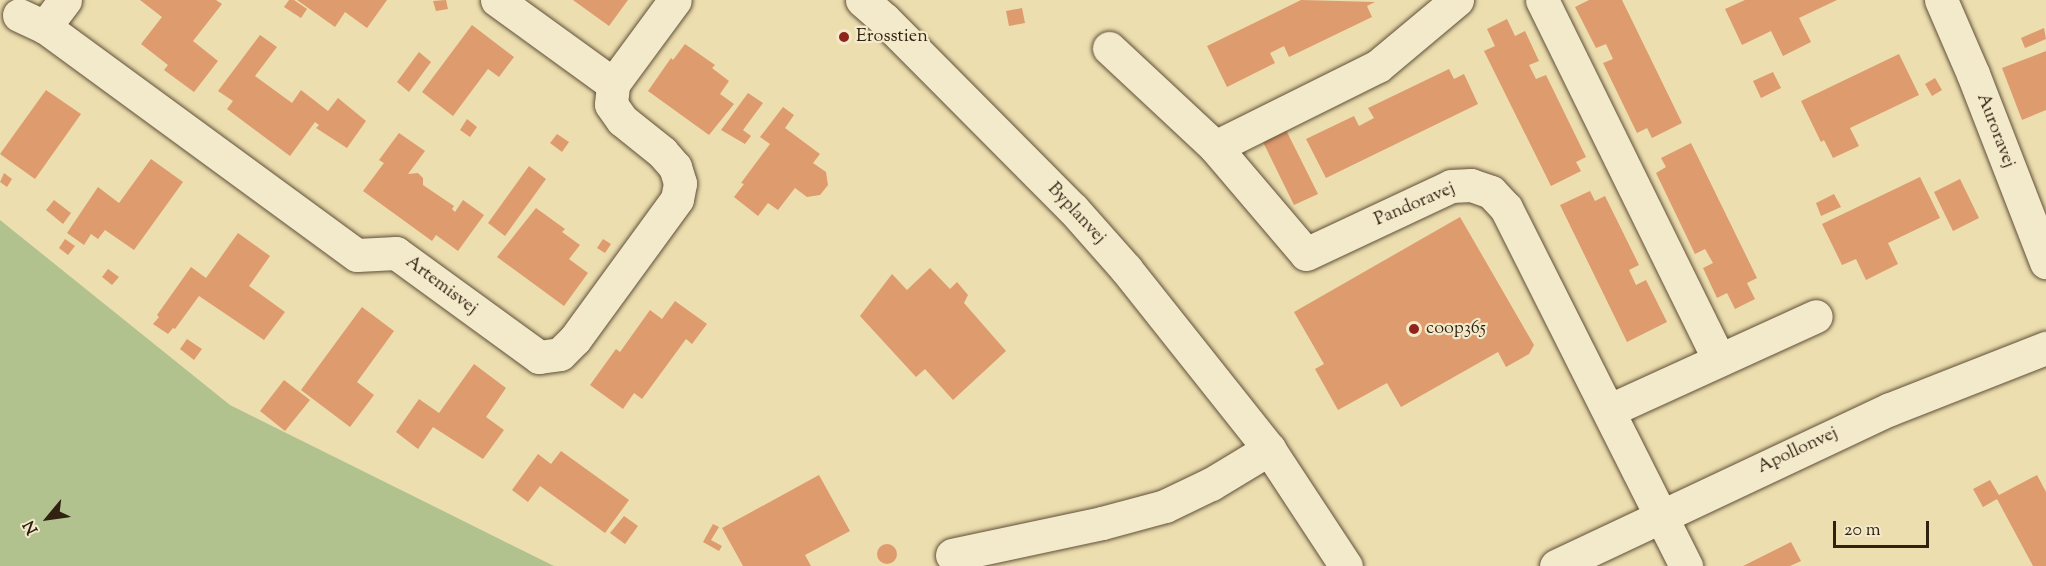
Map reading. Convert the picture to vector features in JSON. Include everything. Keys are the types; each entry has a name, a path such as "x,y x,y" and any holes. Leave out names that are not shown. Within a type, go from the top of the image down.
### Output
{"street":[{"name":"Artemisvej","path":"65,0 32,21 357,255 396,253 539,357 560,354 575,339 677,199 680,183 675,167 662,152 622,120 611,104 613,84"},
{"path":"497,0 613,84 675,0"},
{"name":"Byplanvej","path":"862,0 884,19 1073,209 1182,337 1269,449 1346,566"},
{"path":"1215,147 1378,66 1457,0"},
{"path":"1542,0 1719,360"},
{"name":"Auroravej","path":"1941,0 1973,74 2046,262"},
{"name":"Pandoravej","path":"1109,48 1215,147 1306,254 1451,186 1471,184 1491,192 1506,208 1581,359 1610,410 1686,566"},
{"path":"1610,410 1816,316"},
{"name":"Apollonvej","path":"1556,566 1890,409 2046,348"},
{"path":"952,555 1102,523 1164,506 1211,484 1269,449"}],"green space":[{"path":"0,220 230,405 554,566 0,566"}],"building":[{"path":"140,0 216,0 222,4 193,41 218,61 194,92 164,70 168,65 141,44 162,17"},
{"path":"289,0 294,0 307,9 301,18 284,7"},
{"path":"297,0 387,0 367,28 345,12 335,27"},
{"path":"446,0 448,9 436,11 433,1"},
{"path":"573,0 628,0 609,26"},
{"path":"1301,0 1375,2 1367,6 1372,17 1289,57 1284,46 1270,53 1275,63 1227,87 1207,46"},
{"path":"1589,0 1622,0 1682,123 1652,138 1647,128 1637,133 1603,63 1613,59 1606,44 1596,48 1575,7"},
{"path":"1745,0 1837,0 1799,18 1811,42 1783,56 1771,31 1742,45 1725,9"},
{"path":"1022,8 1025,23 1009,26 1006,11"},
{"path":"1507,19 1515,36 1525,31 1539,61 1529,65 1536,79 1546,75 1586,157 1576,162 1581,171 1551,186 1484,51 1495,46 1487,29"},
{"path":"472,25 514,57 499,77 488,69 453,116 422,92"},
{"path":"2044,28 2046,39 2025,48 2021,38"},
{"path":"260,35 277,47 255,76 292,103 301,90 328,111 338,98 366,121 347,148 316,128 319,125 315,122 290,156 227,109 233,101 218,91"},
{"path":"685,44 715,65 712,68 729,81 720,94 734,104 709,135 648,91 671,58 673,60"},
{"path":"2046,51 2046,110 2022,120 2002,68"},
{"path":"419,52 431,62 409,92 397,82"},
{"path":"1899,54 1919,95 1850,128 1859,146 1833,158 1824,140 1821,142 1801,101"},
{"path":"1449,69 1454,79 1464,74 1478,104 1326,178 1306,139 1354,116 1359,126 1374,118 1368,108"},
{"path":"1773,72 1781,88 1761,98 1753,81"},
{"path":"1935,78 1942,90 1932,96 1925,84"},
{"path":"46,90 81,114 35,179 0,154"},
{"path":"748,93 763,103 743,130 751,136 745,144 721,130"},
{"path":"783,107 794,115 785,128 820,154 813,163 826,172 828,185 820,195 807,197 795,188 778,210 768,203 758,216 734,197 744,184 741,183 770,144 760,137"},
{"path":"467,119 477,127 470,137 460,130"},
{"path":"1283,124 1318,194 1294,205 1260,136"},
{"path":"399,133 425,151 408,174 418,173 423,178 423,185 454,206 452,209 455,212 463,200 484,215 458,251 436,235 432,241 363,191 384,163 379,160"},
{"path":"557,134 569,142 562,152 550,143"},
{"path":"1691,143 1757,278 1747,283 1755,299 1735,309 1727,293 1717,298 1703,268 1713,263 1705,249 1695,254 1656,173 1666,167 1661,158"},
{"path":"151,159 183,182 134,250 105,230 98,239 91,234 84,245 67,233 98,187 119,203"},
{"path":"529,166 546,179 505,236 488,223"},
{"path":"4,173 12,179 7,187 0,182"},
{"path":"1920,177 1940,218 1888,243 1898,264 1866,280 1856,259 1842,265 1822,224"},
{"path":"1960,179 1979,218 1953,231 1934,192"},
{"path":"1590,191 1595,201 1605,196 1639,265 1629,270 1636,285 1646,280 1667,322 1627,342 1560,205"},
{"path":"1834,194 1841,207 1821,216 1816,203"},
{"path":"54,200 71,213 63,224 46,210"},
{"path":"536,208 565,229 562,232 580,245 569,259 588,273 564,306 497,257"},
{"name":"coop365","path":"1460,217 1534,345 1529,354 1506,367 1498,352 1401,407 1387,383 1338,410 1315,369 1324,364 1294,312"},
{"path":"238,233 270,256 249,286 285,312 264,340 199,296 175,329 173,328 168,334 153,324 191,267 206,278"},
{"path":"65,239 75,246 68,255 59,248"},
{"path":"603,239 611,244 605,253 597,248"},
{"path":"930,268 950,289 957,282 968,295 964,303 1006,351 953,400 925,369 916,377 860,316 892,274 907,290"},
{"path":"108,269 119,277 112,285 102,277"},
{"path":"675,301 707,324 692,344 686,339 642,399 634,393 623,409 590,385 616,349 620,352 650,310 662,319"},
{"path":"362,307 394,331 357,382 374,395 350,427 301,390"},
{"path":"187,339 202,349 194,360 180,349"},
{"path":"474,364 506,388 486,417 504,430 483,459 433,427 418,449 396,432 419,399 439,413"},
{"path":"284,380 310,400 285,431 260,411"},
{"path":"561,451 629,500 605,533 540,486 528,502 512,490 538,454 551,464"},
{"path":"819,475 850,531 805,555 811,566 743,566 722,528"},
{"path":"2037,475 2046,492 2046,566 2033,566 1997,499 1983,507 1973,489 1990,480 1999,495"},
{"path":"624,516 638,526 625,544 610,533"},
{"path":"713,524 719,527 711,540 722,546 719,551 703,542"},
{"path":"1791,542 1801,561 1790,566 1743,566"},
{"path":"883,544 891,544 897,550 897,558 891,564 883,564 877,558 877,550"}],"place":[{"name":"Erosstien","path":"844,37"},
{"name":"coop365","path":"1414,329"}]}
